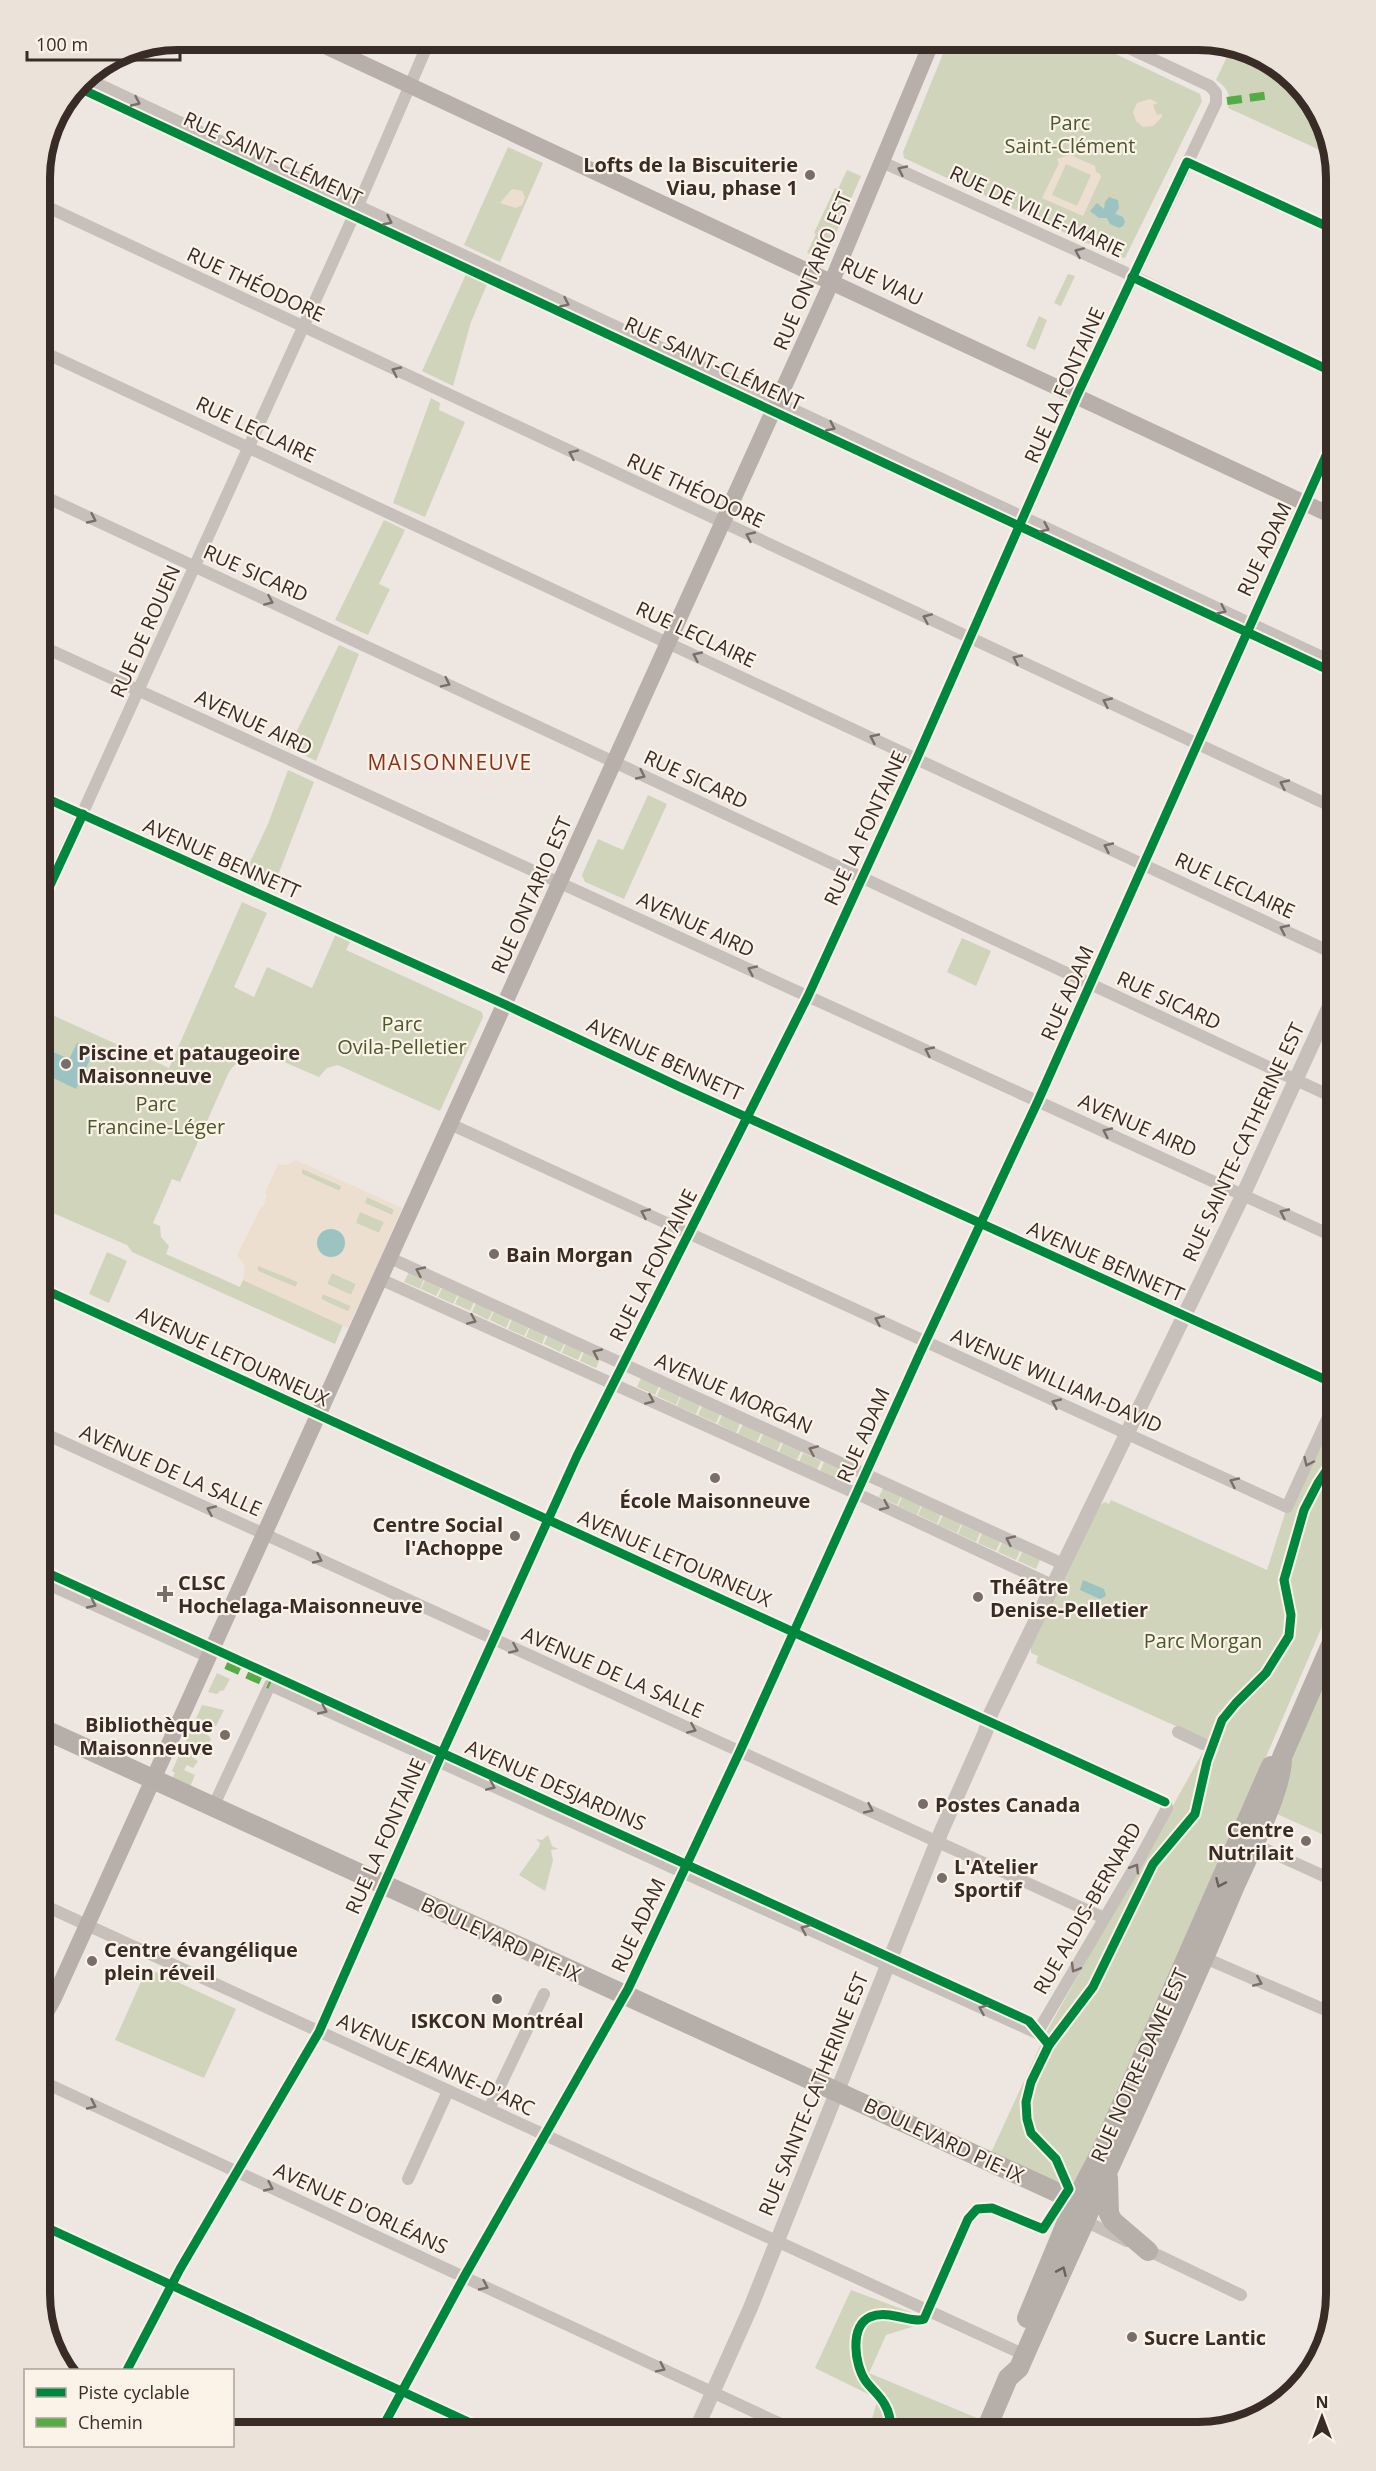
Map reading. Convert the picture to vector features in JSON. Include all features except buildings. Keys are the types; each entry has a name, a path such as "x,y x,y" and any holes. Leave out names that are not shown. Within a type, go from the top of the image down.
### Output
{"main road":[{"name":"RUE VIAU","path":"333,50 1326,512"},
{"name":"RUE ONTARIO EST","path":"50,1992 87,1925 669,643 832,281 928,50"},
{"name":"RUE NOTRE-DAME EST","path":"1008,2379 1007,2366 1078,2211 1108,2170 1205,1958 1273,1764 1282,1757 1326,1656"},
{"name":"BOULEVARD PIE-IX","path":"50,1733 151,1784 834,2096 1078,2211"},
{"name":"BOULEVARD PIE-IX","path":"50,1743 213,1807 554,1972 622,1999 679,2030 834,2096"},
{"name":"RUE NOTRE-DAME EST","path":"989,2422 1008,2379 1019,2368 1101,2152 1246,1841"},
{"path":"1108,2170 1109,2214 1113,2221 1148,2251"}],"street":[{"name":"RUE DE ROUEN","path":"50,885 303,328 425,50"},
{"name":"RUE LA FONTAINE","path":"128,2369 235,2172 319,2032 437,1762 495,1640 548,1520 622,1364 808,996 917,758 1077,396 1216,103 1216,93 1210,86 1133,50"},
{"name":"RUE SAINT-CLÉMENT","path":"92,82 1326,659"},
{"name":"RUE DE VILLE-MARIE","path":"882,162 1326,369"},
{"path":"1187,162 1326,226"},
{"name":"RUE THÉODORE","path":"50,208 722,524 1326,804"},
{"name":"RUE LECLAIRE","path":"50,355 1326,950"},
{"name":"RUE ADAM","path":"386,2421 464,2277 622,1999 740,1751 865,1474 1038,1101 1326,455"},
{"name":"RUE SICARD","path":"50,499 1326,1094"},
{"name":"AVENUE AIRD","path":"50,650 1326,1233"},
{"name":"AVENUE BENNETT","path":"50,800 504,1004 680,1087 1326,1381"},
{"name":"RUE SAINTE-CATHERINE EST","path":"699,2422 776,2241 988,1722 1052,1585 1244,1195 1326,1015"},
{"name":"AVENUE WILLIAM-DAVID","path":"450,1124 1287,1507"},
{"name":"AVENUE MORGAN","path":"390,1258 1063,1564"},
{"name":"AVENUE MORGAN","path":"380,1279 857,1493 1052,1585"},
{"name":"AVENUE LETOURNEUX","path":"50,1292 1165,1802"},
{"name":"AVENUE BENNETT","path":"1287,1507 1326,1422"},
{"name":"AVENUE DE LA SALLE","path":"50,1436 938,1840 1104,1918"},
{"path":"50,1585 209,1656"},
{"name":"AVENUE DESJARDINS","path":"213,1807 270,1685 888,1967 1037,2032"},
{"path":"1178,1732 1203,1744"},
{"name":"RUE ALDIS-BERNARD","path":"1037,2032 1140,1858 1167,1808 1165,1802"},
{"path":"1246,1841 1326,1877"},
{"name":"AVENUE JEANNE-D'ARC","path":"50,1908 1014,2350"},
{"path":"1205,1958 1326,2010"},
{"path":"489,2109 544,1994"},
{"name":"AVENUE D'ORLÉANS","path":"50,2085 776,2422"},
{"path":"408,2179 448,2091"},
{"name":"BOULEVARD PIE-IX","path":"1078,2211 1148,2251 1241,2295"},
{"path":"50,2229 467,2421"}],"green space":[{"name":"Parc Saint-Clément","path":"945,50 1107,50 1200,94 1202,101 1125,258 1117,257 904,158 903,152"},
{"path":"1229,53 1240,56 1270,71 1295,93 1305,106 1320,136 1323,152 1228,108 1228,92 1216,80"},
{"path":"508,147 543,163 500,262 464,245"},
{"path":"847,170 861,176 824,261 807,253 835,188 838,189"},
{"path":"467,272 488,282 471,322 453,386 422,371"},
{"path":"1068,274 1075,276 1061,306 1054,303"},
{"path":"1039,316 1047,320 1035,350 1026,346"},
{"path":"431,398 440,403 439,410 465,422 425,517 393,503"},
{"path":"384,520 405,530 379,584 390,589 368,635 335,620"},
{"path":"339,645 359,654 316,761 289,747"},
{"path":"288,770 314,782 273,888 244,875 268,824"},
{"path":"648,795 667,804 624,899 585,882 582,875 598,839 623,850"},
{"path":"242,902 267,913 234,987 254,997 267,967 312,988 338,929 353,936 346,950 482,1012 483,1017 440,1111 338,1065 327,1068 319,1077 263,1053 260,1060 250,1059 238,1063 228,1074 180,1182 172,1179 153,1223 160,1226 161,1237 169,1246 166,1254 240,1287 243,1280 343,1325 335,1344 132,1252 127,1245 50,1212 50,1014 169,1068"},
{"path":"962,938 991,951 976,986 947,972"},
{"path":"303,1168 342,1186 339,1191 302,1174 300,1171"},
{"path":"367,1197 395,1210 392,1215 364,1203"},
{"path":"360,1211 384,1222 379,1233 355,1223"},
{"path":"107,1252 127,1261 109,1303 89,1294"},
{"path":"257,1266 298,1282 295,1288 258,1271"},
{"path":"409,1272 424,1279 420,1289 404,1282"},
{"path":"332,1273 356,1284 351,1295 327,1284"},
{"path":"425,1280 441,1287 436,1296 421,1289"},
{"path":"442,1288 458,1294 453,1304 438,1297"},
{"path":"323,1294 351,1306 348,1312 321,1299"},
{"path":"459,1295 474,1302 470,1311 455,1304"},
{"path":"476,1303 493,1310 488,1320 472,1312"},
{"path":"494,1311 510,1319 506,1328 490,1320"},
{"path":"512,1319 529,1327 524,1336 508,1329"},
{"path":"530,1327 546,1334 542,1344 526,1337"},
{"path":"548,1335 565,1343 560,1352 544,1344"},
{"path":"566,1343 582,1351 578,1360 562,1353"},
{"path":"584,1352 600,1359 596,1368 580,1361"},
{"path":"641,1378 659,1386 655,1395 637,1387"},
{"path":"661,1387 680,1396 676,1405 657,1396"},
{"path":"681,1396 700,1405 696,1414 677,1406"},
{"path":"702,1406 720,1414 716,1423 698,1415"},
{"path":"722,1415 740,1423 736,1433 718,1424"},
{"path":"743,1424 761,1433 757,1442 738,1434"},
{"name":"Parc Morgan","path":"1326,1429 1326,1617 1176,1966 1076,2183 1066,2187 990,2155 1047,2031 1209,1741 1036,1663 1038,1656 1031,1653 1031,1645 1100,1505 1105,1502 1109,1504 1111,1500 1267,1570 1287,1507"},
{"path":"763,1434 781,1442 777,1451 759,1443"},
{"path":"783,1443 801,1451 797,1460 779,1452"},
{"path":"803,1453 821,1461 817,1470 799,1462"},
{"path":"824,1462 842,1470 838,1479 820,1471"},
{"path":"883,1488 901,1496 897,1505 879,1497"},
{"path":"902,1497 921,1505 917,1515 898,1506"},
{"path":"922,1506 941,1514 937,1524 918,1515"},
{"path":"943,1515 961,1524 957,1533 938,1525"},
{"path":"962,1525 980,1533 976,1542 958,1534"},
{"path":"982,1533 1000,1542 996,1551 978,1543"},
{"path":"1002,1543 1020,1551 1016,1560 998,1552"},
{"path":"1022,1552 1040,1560 1036,1569 1018,1561"},
{"path":"1326,1663 1326,1836 1262,1807"},
{"path":"217,1673 230,1679 224,1690 217,1694 208,1692"},
{"path":"202,1705 224,1710 216,1726 212,1728 195,1721"},
{"path":"192,1728 211,1739 203,1756 185,1743"},
{"path":"183,1746 194,1754 192,1757 198,1761 193,1768 187,1765 184,1770 195,1775 190,1787 173,1777 175,1773 172,1771"},
{"path":"548,1835 552,1846 558,1849 551,1850 553,1860 545,1891 519,1875 539,1847 540,1843 536,1839 542,1840"},
{"path":"147,1968 236,2009 204,2078 115,2040"},
{"path":"851,2290 926,2318 921,2324 886,2335 869,2373 977,2418 975,2422 871,2422 878,2399 815,2368"}],"shaded area":[{"path":"1150,99 1158,103 1153,105 1157,115 1162,114 1162,117 1153,126 1143,127 1136,121 1133,112 1137,103"},
{"path":"1070,155 1095,166 1096,172 1100,174 1101,177 1083,216 1042,198 1059,163 1057,159","holes":["1066,164 1091,175 1077,206 1052,195"]},
{"path":"512,189 522,191 525,198 522,205 516,208 500,203"},
{"path":"296,1160 402,1208 348,1328 243,1280 245,1266 237,1255 263,1207 267,1195 265,1193 278,1164 287,1165","holes":["302,1169 341,1186 340,1191 302,1174","367,1197 394,1209 392,1215 365,1203","360,1212 384,1222 380,1233 356,1223","329,1229 338,1230 345,1246 340,1254 326,1256 319,1250 317,1242","258,1266 298,1282 296,1287 258,1271","332,1273 356,1284 351,1295 327,1284","323,1294 351,1306 348,1311 321,1300"]}],"water":[{"path":"1109,197 1118,200 1119,208 1115,214 1123,217 1125,221 1119,228 1110,224 1107,218 1099,218 1090,211 1097,203 1104,209"},
{"path":"77,1043 94,1051 76,1089 50,1076 51,1051 69,1059"},
{"path":"331,1229 341,1233 345,1243 341,1253 331,1257 321,1253 317,1243 321,1233"},
{"path":"1083,1580 1104,1589 1106,1596 1100,1599 1080,1590"}],"marked path":[{"path":"1227,101 1270,95"},
{"path":"226,1665 270,1685"}],"cycle path":[{"path":"84,90 1326,669"},
{"path":"128,2369 180,2269 319,2032 577,1456 808,996 917,758 1077,395 1187,162 1326,226"},
{"path":"1132,277 1326,369"},
{"path":"386,2421 464,2277 628,1989 740,1751 921,1351 1038,1101 1326,456"},
{"path":"50,800 504,1004 680,1087 1326,1381"},
{"path":"50,885 83,814"},
{"path":"50,1292 1165,1802"},
{"path":"891,2422 887,2408 881,2398 861,2373 856,2347 859,2329 863,2322 877,2315 892,2315 913,2320 924,2319 968,2219 977,2209 992,2208 1043,2229 1069,2189 1056,2159 1031,2133 1026,2102 1031,2082 1049,2045 1093,1987 1153,1864 1195,1814 1207,1761 1222,1720 1266,1673 1289,1636 1291,1615 1284,1580 1304,1510 1326,1471"},
{"path":"50,1574 1029,2021 1049,2045"},
{"path":"50,2229 467,2421"}],"place":[{"name":"Lofts de la Biscuiterie Viau, phase 1","path":"810,175"},
{"name":"Piscine et pataugeoire Maisonneuve","path":"66,1064"},
{"name":"Bain Morgan","path":"494,1254"},
{"name":"École Maisonneuve","path":"715,1478"},
{"name":"Centre Social l'Achoppe","path":"515,1536"},
{"name":"CLSC Hochelaga-Maisonneuve","path":"165,1594"},
{"name":"Théâtre Denise-Pelletier","path":"978,1597"},
{"name":"Bibliothèque Maisonneuve","path":"225,1735"},
{"name":"Postes Canada","path":"923,1804"},
{"name":"Centre Nutrilait","path":"1306,1841"},
{"name":"L'Atelier Sportif","path":"942,1878"},
{"name":"Centre évangélique plein réveil","path":"92,1961"},
{"name":"ISKCON Montréal","path":"497,1999"},
{"name":"Sucre Lantic","path":"1132,2337"}],"district":[{"name":"MAISONNEUVE","path":"450,762"}],"park label":[{"name":"Parc Ovila-Pelletier","path":"402,1034"},
{"name":"Parc Francine-Léger","path":"156,1114"}]}
